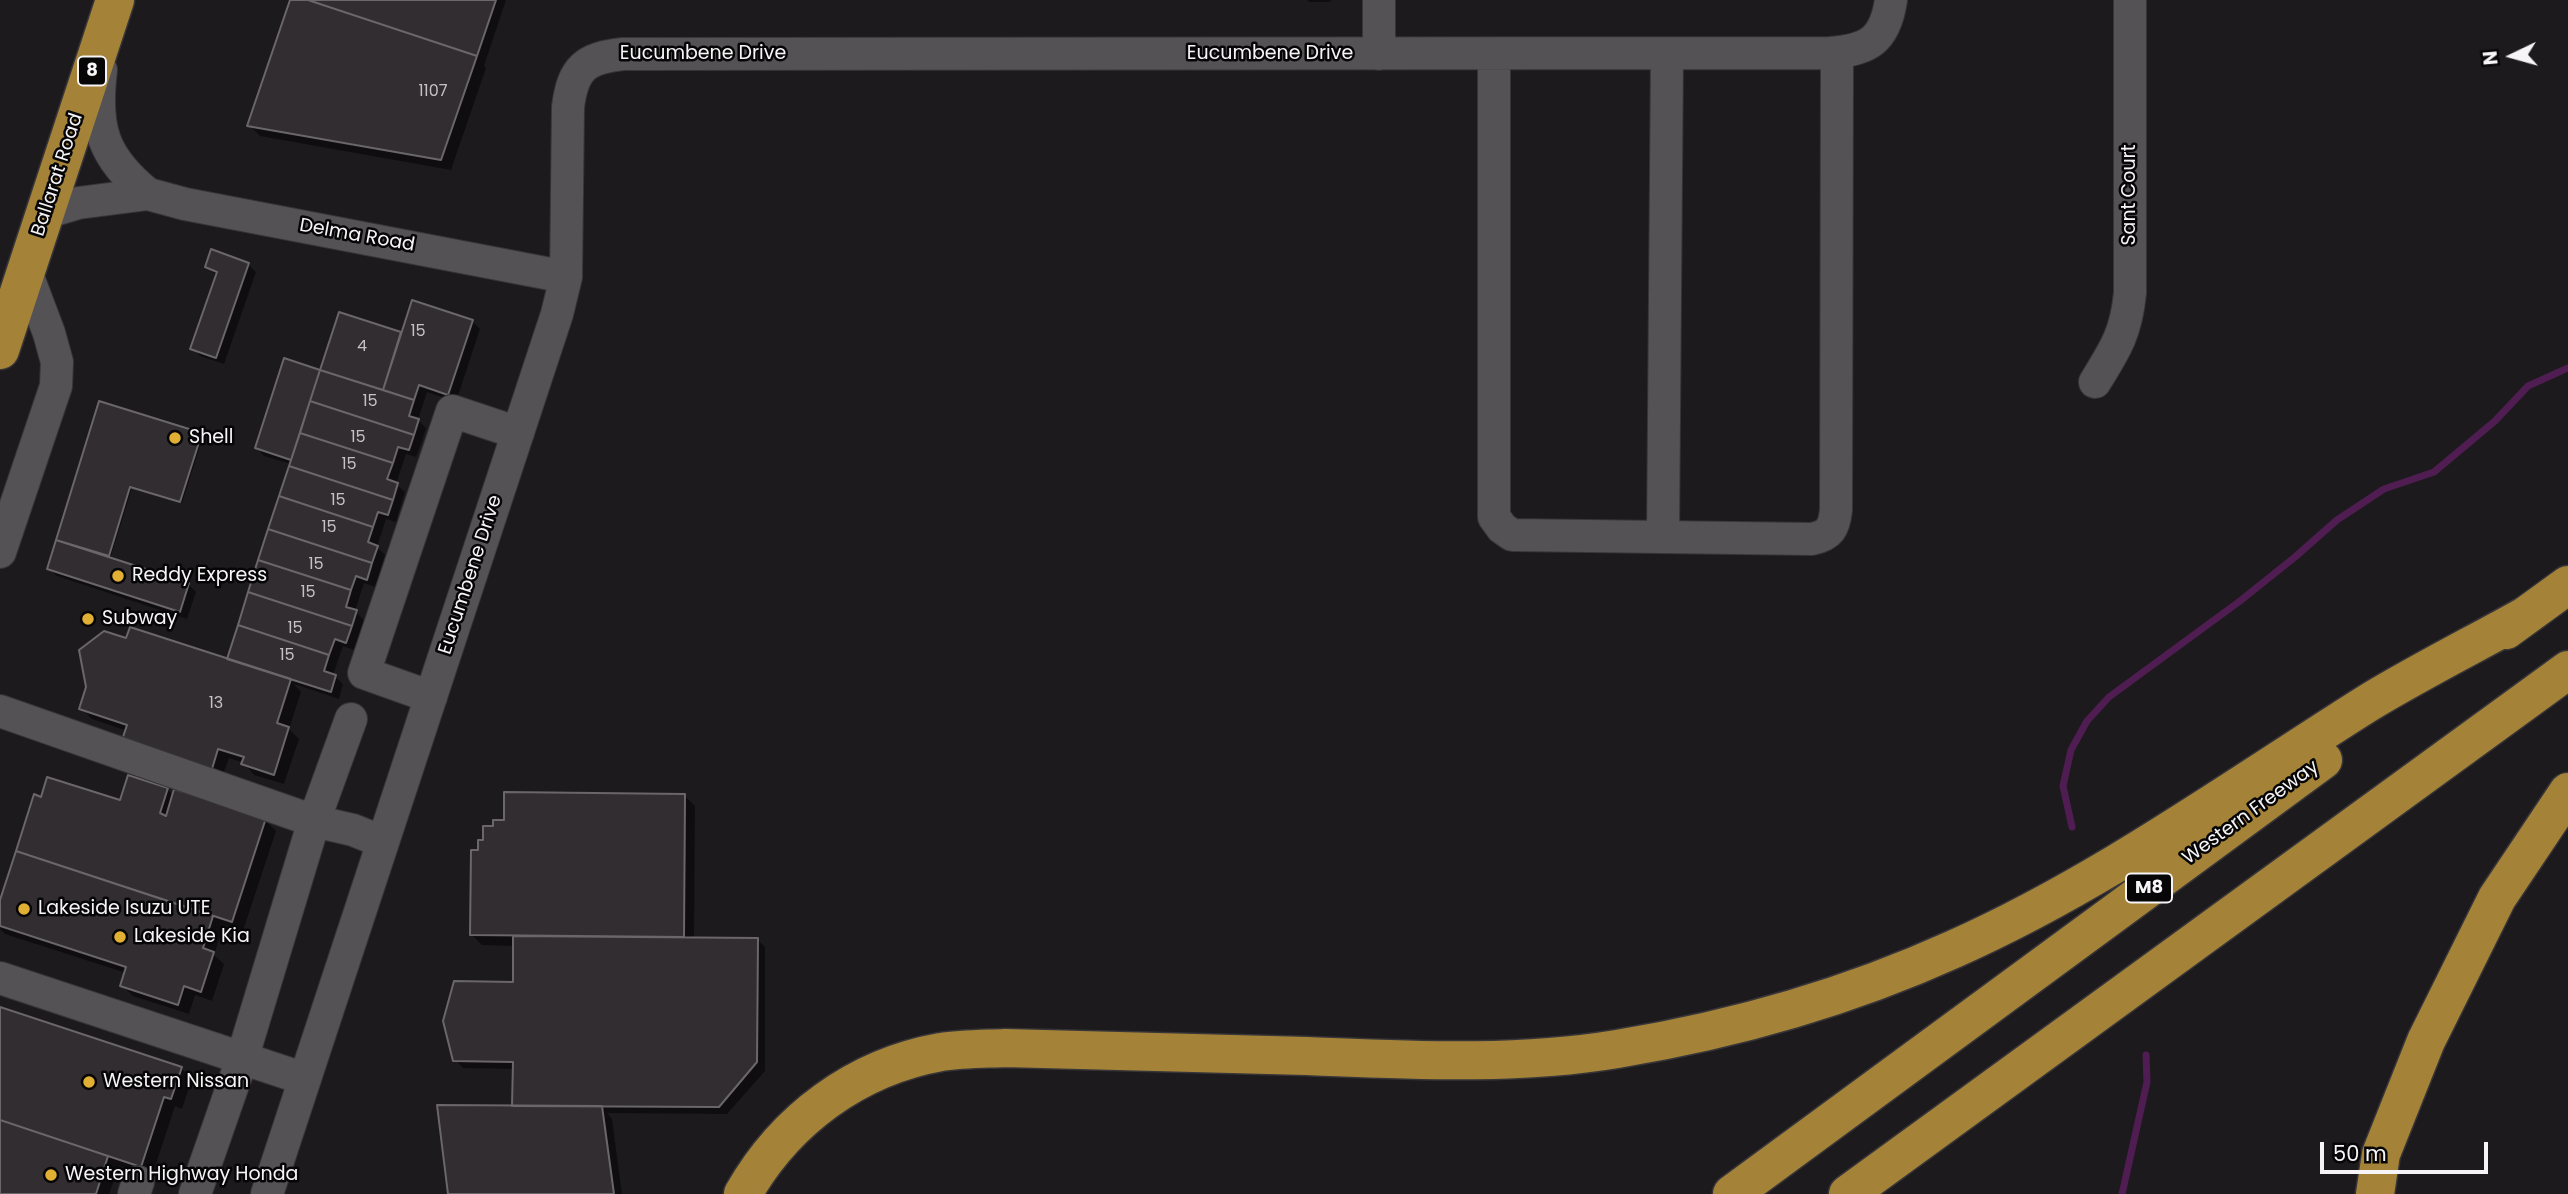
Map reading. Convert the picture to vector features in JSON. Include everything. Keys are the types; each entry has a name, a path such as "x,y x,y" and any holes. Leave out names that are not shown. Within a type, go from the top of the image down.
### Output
{"highway":[{"name":"Ballarat Road","path":"0,349 111,14"},
{"name":"Western Freeway","path":"1732,1194 2384,715 2568,585"},
{"path":"743,1194 771,1153 814,1108 859,1079 909,1060 940,1052 1005,1048 1423,1060 1519,1059 1615,1049 1713,1029 1874,982 1954,949 2069,892 2374,700 2525,616"},
{"path":"1848,1194 2568,670"},
{"path":"2375,1194 2381,1154 2426,1041 2497,898 2568,792"}],"street":[{"path":"1379,0 1379,54"},
{"name":"Eucumbene Drive","path":"267,1194 557,314 566,277 566,128 570,89 578,72 589,61 623,54 1837,52 1854,50 1874,41 1888,18 1891,0"},
{"name":"Sant Court","path":"2095,382 2120,341 2127,318 2130,293 2130,0"},
{"name":"Delma Road","path":"111,14 98,92 99,124 114,159 127,177 148,194"},
{"path":"1493,54 1494,517 1502,528 1512,535 1812,540 1826,536 1834,526 1836,510 1837,52"},
{"path":"1663,537 1667,54"},
{"name":"Delma Road","path":"45,213 78,203 148,194 185,204 566,277"},
{"path":"0,552 55,386 57,362 26,272"},
{"path":"431,697 364,673 452,411 519,433"},
{"path":"0,711 314,821 353,830 383,842"},
{"path":"195,1194 242,1059 314,821 351,719"},
{"path":"0,978 305,1079"}],"building":[{"path":"290,0 308,0 477,56 441,160 247,126"},
{"path":"308,0 496,0 477,56"},
{"path":"211,249 249,263 216,358 190,349 217,272 205,267"},
{"path":"412,300 473,320 448,395 419,385 414,400 383,390"},
{"path":"339,312 401,332 383,390 320,370"},
{"path":"284,358 320,370 291,460 255,448"},
{"path":"320,370 414,400 409,416 419,419 414,435 310,401"},
{"path":"99,401 202,433 180,502 130,487 109,556 56,540"},
{"path":"310,401 414,435 409,450 398,447 393,463 300,433"},
{"path":"300,433 393,463 387,479 398,483 393,500 289,466"},
{"path":"289,466 393,500 388,515 378,512 373,527 279,496"},
{"path":"279,496 373,527 368,542 378,546 372,563 268,529"},
{"path":"268,529 372,563 367,580 356,576 351,590 258,560"},
{"name":"Reddy Express","path":"56,540 189,583 180,612 47,569"},
{"path":"258,560 351,590 346,607 357,610 352,626 248,592"},
{"path":"248,592 352,626 346,643 335,639 329,655 238,625"},
{"path":"238,625 329,655 324,671 336,675 331,692 227,659"},
{"path":"130,627 291,679 277,723 289,727 274,775 241,764 244,757 218,749 212,769 122,740 127,725 79,709 86,687 79,650 104,631 126,638"},
{"path":"128,775 168,788 160,813 166,816 174,789 266,818 232,922 16,851 34,794 41,797 47,777 120,800"},
{"path":"504,792 685,794 684,937 470,935 471,850 478,850 478,840 483,840 483,826 493,826 493,820 504,820"},
{"name":"Lakeside Kia","path":"16,851 213,916 203,948 214,952 201,992 184,986 178,1005 120,986 126,967 0,926 0,900"},
{"path":"513,936 758,938 757,1062 719,1107 512,1106 513,1062 453,1061 443,1021 454,981 513,982"},
{"name":"Western Nissan","path":"0,1007 182,1067 171,1099 164,1097 141,1167 0,1120"},
{"path":"437,1105 602,1106 614,1194 448,1194"},
{"name":"Western Highway Honda","path":"0,1120 108,1156 96,1194 0,1194"}],"waterway":[{"path":"2072,827 2063,786 2071,750 2087,721 2109,697 2240,601 2337,520 2384,489 2434,472 2495,421 2528,386 2568,368"},
{"path":"2122,1194 2147,1082 2146,1055"}],"place":[{"name":"Shell","path":"175,438"},
{"name":"Reddy Express","path":"118,576"},
{"name":"Subway","path":"88,619"},
{"name":"Lakeside Isuzu UTE","path":"24,909"},
{"name":"Lakeside Kia","path":"120,937"},
{"name":"Western Nissan","path":"89,1082"},
{"name":"Western Highway Honda","path":"51,1175"}]}
